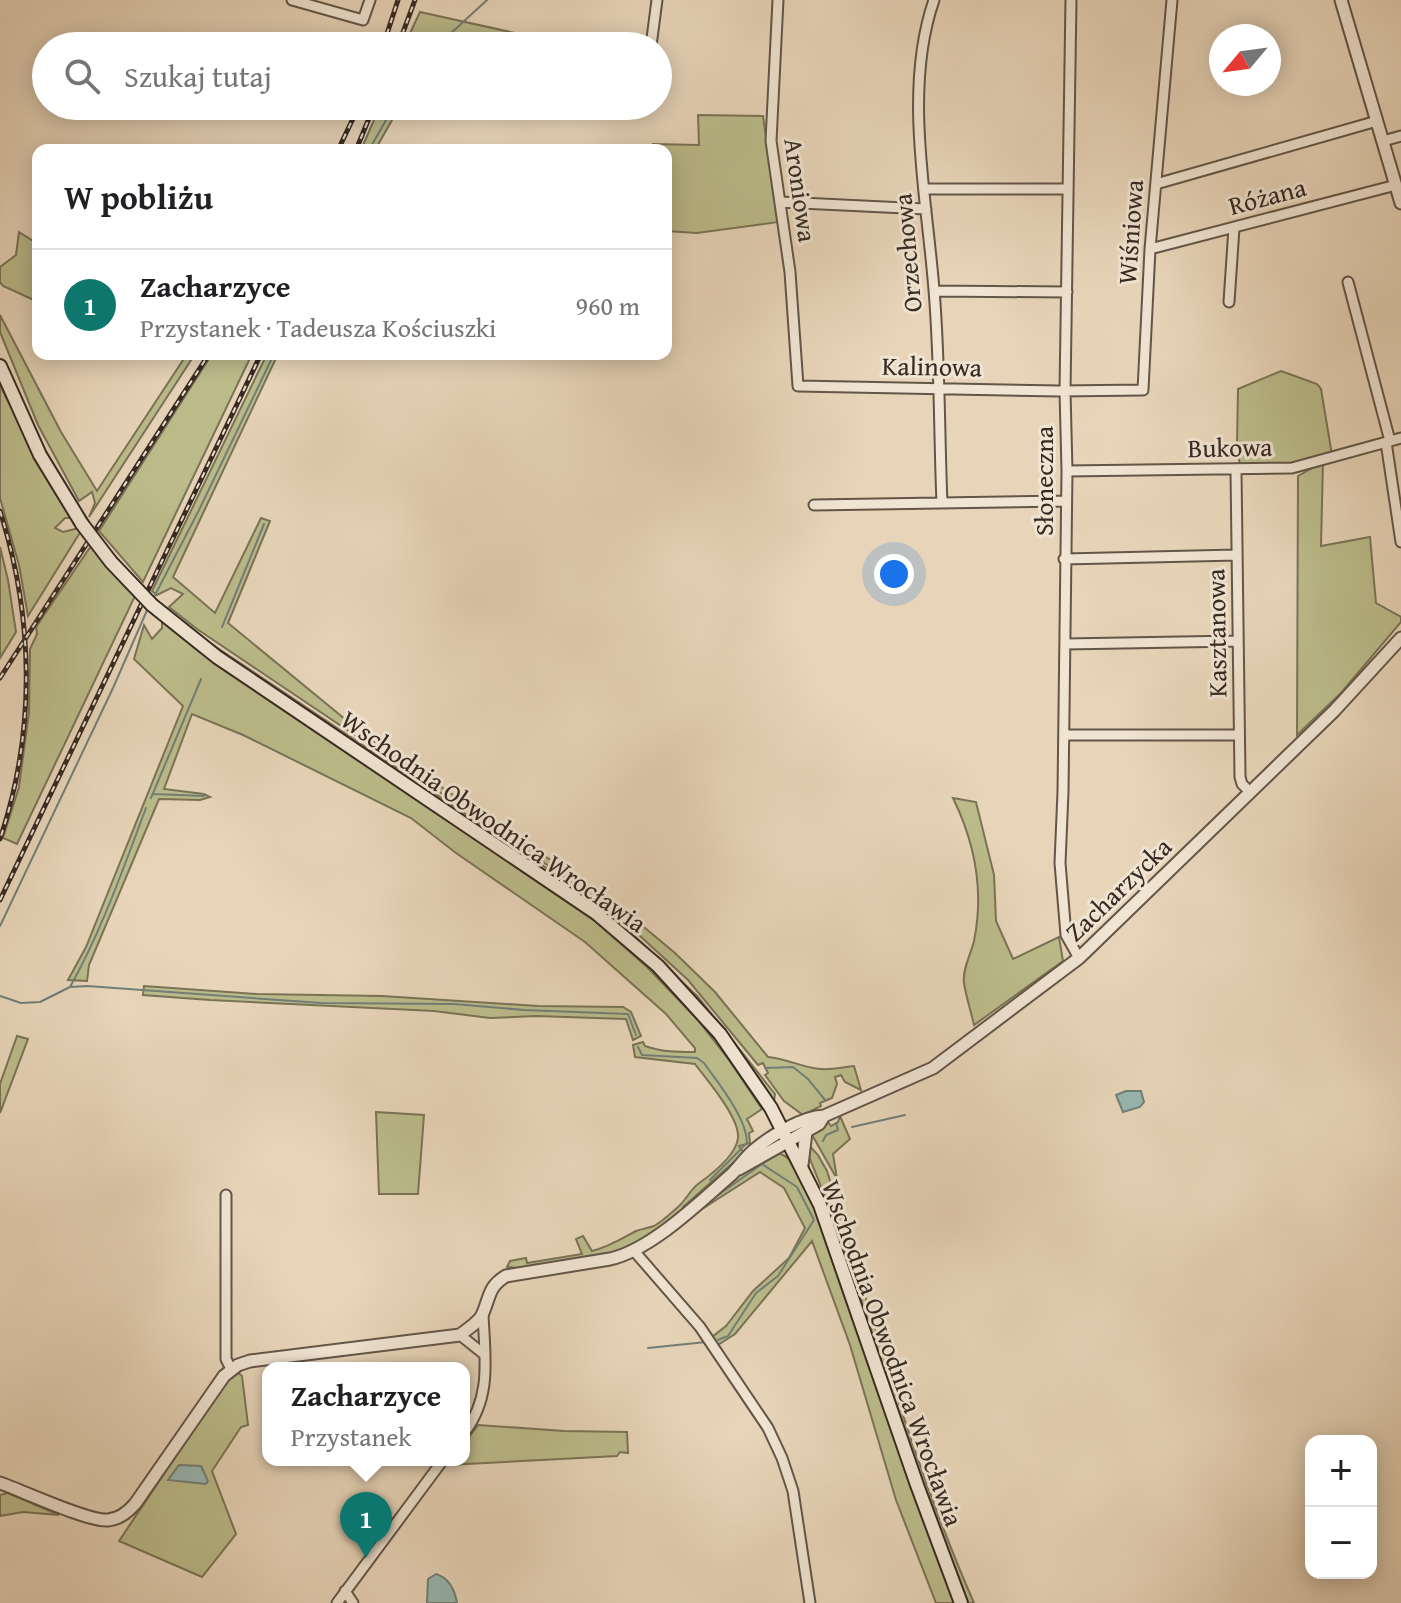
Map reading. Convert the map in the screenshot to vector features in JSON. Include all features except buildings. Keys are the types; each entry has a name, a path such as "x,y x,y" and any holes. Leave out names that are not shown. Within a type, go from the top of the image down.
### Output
{"main road":[{"name":"Wschodnia Obwodnica Wrocławia","path":"0,366 40,455 82,524 111,562 152,605 217,657 557,885 614,927 665,973 741,1061 787,1136 830,1231 961,1603"}],"street":[{"path":"292,0 363,20 370,0"},
{"path":"653,32 657,0"},
{"name":"Aroniowa","path":"778,0 771,141 790,272 798,386"},
{"name":"Orzechowa","path":"934,0 924,30 919,110 934,291 942,503"},
{"name":"Słoneczna","path":"1071,0 1061,879 1066,935 1079,958"},
{"name":"Wiśniowa","path":"1065,391 1143,390 1150,249 1172,0"},
{"path":"1341,0 1401,203"},
{"path":"1156,184 1377,121"},
{"path":"1383,141 1401,136"},
{"name":"Różana","path":"1150,249 1396,185"},
{"path":"924,189 1067,189"},
{"path":"780,202 926,209"},
{"path":"1229,302 1234,228"},
{"path":"1348,282 1388,442 1401,542"},
{"path":"934,291 1067,292"},
{"name":"Kalinowa","path":"798,386 1065,391"},
{"name":"Bukowa","path":"1067,471 1292,468 1401,438"},
{"name":"Kasztanowa","path":"1236,470 1240,777 1250,792"},
{"path":"814,505 1066,501"},
{"path":"1064,559 1237,555"},
{"name":"Zacharzycka","path":"635,1252 735,1171 814,1116 824,1116 933,1068 1079,958 1334,711 1401,638"},
{"path":"1065,644 1238,641"},
{"path":"1064,735 1239,735"},
{"path":"774,1113 766,1148 785,1153 802,1165 806,1132"},
{"name":"Zacharzycka","path":"787,1136 806,1132 819,1124 824,1116"},
{"path":"226,1195 226,1359 231,1369"},
{"path":"470,1422 482,1401 486,1378 483,1315 488,1293 495,1283 506,1276 635,1252 700,1327 768,1428 793,1491 810,1603"},
{"path":"0,1483 95,1520 122,1516 135,1504 231,1369 250,1361 460,1335 483,1315"},
{"path":"460,1335 485,1355"},
{"path":"337,1603 439,1466"},
{"path":"345,1591 353,1603"}],"green space":[{"path":"420,12 511,32 411,32"},
{"path":"698,115 763,116 778,222 697,233 672,231 672,144 699,145"},
{"path":"374,120 392,120 378,144 364,144"},
{"path":"19,232 32,240 32,299 0,282 0,267 16,255"},
{"path":"0,315 61,432 97,491 183,360 191,360 89,517 95,503 92,492 79,501 38,425 0,332"},
{"path":"208,360 249,360 143,582 99,531"},
{"path":"264,360 275,360 173,577 215,613 261,518 270,521 228,623 368,738 633,918 715,992 768,1057 821,1069 854,1066 861,1090 845,1082 841,1075 835,1077 837,1084 832,1098 803,1115 784,1101 765,1075 768,1073 763,1063 758,1065 688,980 616,914 197,629 169,607 183,594 171,588 157,595 152,591"},
{"path":"1281,371 1317,384 1321,389 1332,455 1287,465 1240,466 1237,445 1238,389"},
{"path":"0,385 41,467 71,518 65,518 55,528 63,532 79,528 81,531 28,616 19,565 0,498"},
{"path":"1323,462 1321,546 1370,537 1376,603 1401,617 1401,622 1341,693 1297,735 1298,476"},
{"path":"91,546 135,596 17,844 3,838 19,787 29,712 30,649 37,634 36,627"},
{"path":"0,547 16,632 0,658"},
{"path":"162,620 213,661 595,921 647,967 697,1019 762,1109 747,1119 753,1131 749,1133 750,1143 739,1146 744,1153 683,1207 684,1210 622,1253 519,1268 507,1267 510,1261 526,1258 527,1263 582,1254 576,1239 583,1236 592,1251 654,1226 728,1158 738,1138 734,1120 695,1064 635,1057 633,1045 643,1042 651,1048 676,1052 695,1052 695,1048 666,1014 585,942 411,818 243,735 192,714 164,789 210,797 200,800 159,799 89,965 87,981 68,980 86,947 183,706 134,659 144,625 152,639 162,628"},
{"path":"195,633 551,871 623,925 698,997 775,1094 774,1102 734,1045 691,994 643,946 590,901"},
{"path":"953,798 976,802 994,875 996,921 1013,959 1059,937 1063,961 974,1025 964,978 977,923 978,886 967,832"},
{"path":"144,986 257,994 382,996 538,1006 623,1007 631,1012 641,1036 633,1040 626,1019 490,1018 434,1011 210,1000 143,995"},
{"path":"17,1036 28,1039 0,1113 0,1084"},
{"path":"376,1112 424,1115 418,1194 379,1194"},
{"path":"840,1116 850,1139 833,1154 837,1179 811,1133 828,1122 831,1126 838,1122"},
{"path":"806,1142 827,1171 913,1443 974,1603 968,1603 917,1468"},
{"path":"778,1153 799,1170 807,1188 929,1536 956,1603 936,1603 896,1500 850,1345 812,1241 735,1334 718,1345 712,1337 726,1326 753,1291 789,1258 805,1228 784,1188 760,1172 702,1209 699,1206 738,1174"},
{"path":"237,1372 242,1376 248,1425 241,1427 212,1471 236,1534 202,1577 119,1541 229,1377"},
{"path":"478,1425 627,1432 628,1453 470,1464 470,1436"},
{"path":"8,1493 59,1515 23,1512 0,1516 0,1495"}],"water":[{"path":"1141,1091 1144,1102 1140,1107 1123,1112 1116,1095"},
{"path":"179,1465 201,1466 208,1481 206,1484 168,1480"},
{"path":"436,1574 451,1586 457,1603 427,1603 428,1579"}],"waterway":[{"path":"452,32 487,0"},
{"path":"372,144 386,120"},
{"path":"153,599 271,360"},
{"path":"222,627 264,524"},
{"path":"0,926 148,608"},
{"path":"151,798 201,679"},
{"path":"153,794 204,796"},
{"path":"70,987 102,921 146,808"},
{"path":"0,996 21,1003 40,1002 70,987 87,986 321,1003 454,1004 628,1014 636,1035"},
{"path":"638,1047 642,1055 697,1058 704,1063 737,1112 747,1143 710,1180"},
{"path":"765,1068 793,1067 808,1079 825,1100"},
{"path":"852,1127 905,1115"},
{"path":"823,1141 826,1135 838,1130 836,1123"},
{"path":"714,1198 762,1164 797,1187 814,1220 778,1276 756,1293 728,1336 718,1340"},
{"path":"648,1348 706,1342"}],"railway":[{"path":"388,32 398,0"},
{"path":"403,32 415,0"},
{"path":"341,144 352,120"},
{"path":"358,144 368,120"},
{"path":"0,678 205,360"},
{"path":"0,900 258,360"},
{"path":"0,511 19,592 26,675 20,758 0,839"}],"place":[{"name":"Zacharzyce","path":"366,1558"}]}
